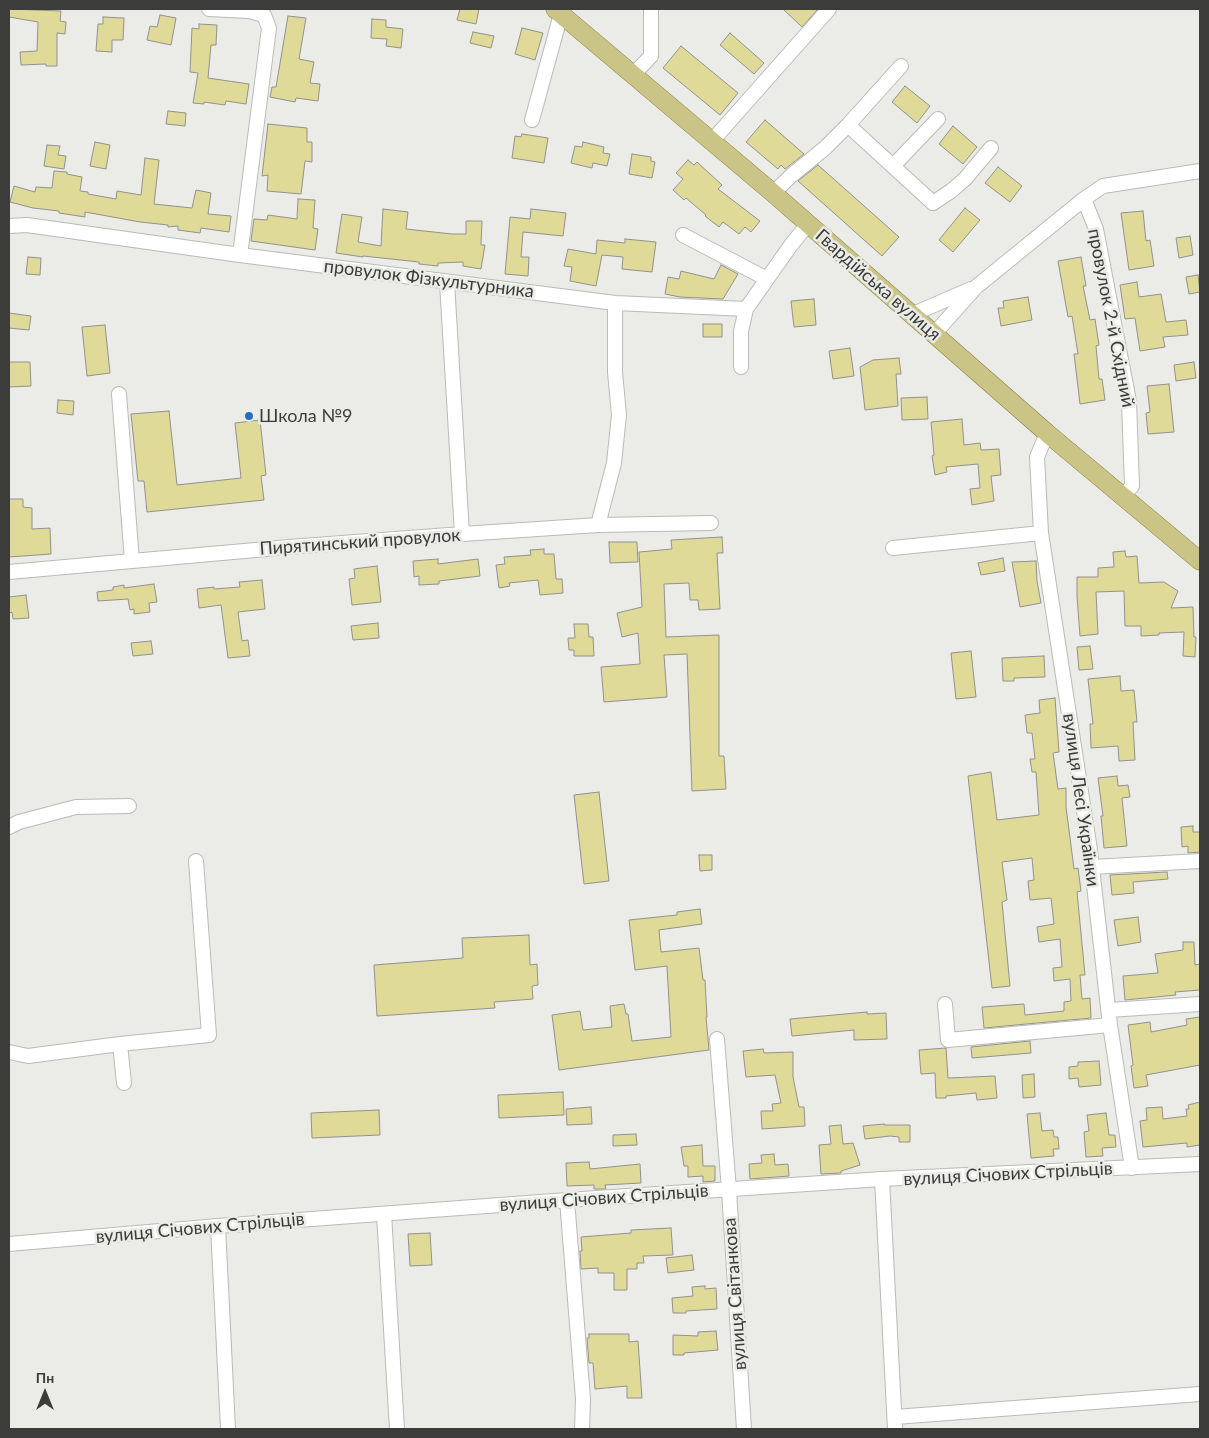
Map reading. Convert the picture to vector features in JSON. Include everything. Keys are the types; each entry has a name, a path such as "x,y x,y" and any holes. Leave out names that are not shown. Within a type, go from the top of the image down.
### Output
{"main road":[{"name":"Гвардійська вулиця","path":"558,11 773,193 1047,433 1200,561"}],"street":[{"path":"209,9 264,14 269,28 240,255"},
{"path":"634,75 651,56 651,9"},
{"path":"712,141 829,9"},
{"path":"532,120 558,11"},
{"path":"773,193 825,148 901,66"},
{"path":"892,166 938,119"},
{"path":"848,125 933,202 951,191 965,179 991,148"},
{"path":"934,334 976,287 1084,199 1103,186 1200,171"},
{"name":"провулок 2-й Східний","path":"1084,199 1096,228 1129,401 1132,486 1123,496"},
{"path":"740,367 741,331 746,309 791,244 808,224"},
{"name":"провулок Фізкультурника","path":"9,226 27,226 615,303 746,309"},
{"path":"683,235 767,278"},
{"path":"447,282 462,534"},
{"path":"911,315 976,287"},
{"path":"598,525 614,463 619,415 615,372 615,303"},
{"path":"119,394 132,561"},
{"name":"вулиця Лесі Українки","path":"1047,433 1037,457 1041,533 1092,867 1108,1010 1132,1168"},
{"name":"Пирятинський провулок","path":"9,572 289,546 598,525 711,523"},
{"path":"892,548 1041,533"},
{"path":"9,827 19,822 76,807 129,806"},
{"path":"9,1052 28,1056 209,1035 196,861"},
{"path":"1092,867 1200,861"},
{"path":"945,1004 948,1040 1110,1025"},
{"path":"1108,1010 1200,1004"},
{"name":"вулиця Світанкова","path":"717,1039 729,1190 744,1429"},
{"path":"120,1044 124,1083"},
{"name":"вулиця Січових Стрільців","path":"9,1244 218,1226 567,1200 882,1179 1200,1164"},
{"path":"882,1179 895,1423 1200,1394"},
{"path":"567,1200 583,1399 582,1429"},
{"path":"384,1214 397,1429"},
{"path":"218,1226 228,1429"}],"building":[{"path":"9,9 61,11 60,21 66,22 65,34 57,33 57,66 46,66 46,64 21,65 20,52 37,51 38,22 9,17"},
{"path":"460,9 479,9 476,24 457,20"},
{"path":"783,9 818,9 802,27"},
{"path":"160,15 176,18 171,45 147,40 150,26 157,27"},
{"path":"288,16 306,18 299,59 314,62 310,83 320,84 318,101 296,98 295,102 270,97 272,87 276,87"},
{"path":"103,17 124,18 123,40 112,40 112,52 96,51 98,24 103,24"},
{"path":"372,19 386,20 386,27 403,29 401,48 386,46 387,39 371,38"},
{"path":"199,24 217,25 216,45 211,45 208,78 249,84 246,104 226,101 225,105 204,102 204,104 193,103 198,73 190,72 192,28 199,29"},
{"path":"522,28 543,33 535,60 515,54"},
{"path":"473,32 494,36 491,48 470,43"},
{"path":"730,33 764,63 754,74 720,45"},
{"path":"681,46 738,93 720,115 663,68"},
{"path":"905,86 930,106 917,123 892,102"},
{"path":"168,111 186,113 185,126 166,124"},
{"path":"765,120 804,154 785,169 781,165 778,169 746,142"},
{"path":"268,124 307,128 307,142 312,142 312,162 305,161 301,194 267,191 268,175 262,176"},
{"path":"953,126 977,147 963,164 939,144"},
{"path":"522,134 548,138 544,163 512,158 515,136 521,137"},
{"path":"95,142 110,145 106,169 90,166"},
{"path":"583,142 604,147 603,153 610,154 607,166 593,163 592,168 571,163 575,146 582,147"},
{"path":"47,145 60,146 58,155 66,156 64,169 44,166"},
{"path":"632,154 651,157 651,161 655,162 652,178 629,174"},
{"path":"145,158 159,160 154,204 192,208 196,190 211,193 208,214 231,216 229,232 201,228 200,233 178,230 178,226 168,227 168,225 85,212 85,217 10,202 14,186 35,192 36,187 52,188 54,171 67,172 67,174 82,177 80,191 88,192 88,194 116,199 117,191 141,195"},
{"path":"688,160 694,165 697,162 722,185 718,189 760,221 751,232 745,227 739,234 723,222 719,227 686,198 684,200 673,190 683,179 676,173"},
{"path":"818,165 899,237 882,256 798,181"},
{"path":"998,167 1022,186 1010,202 985,183"},
{"path":"298,199 315,200 313,228 318,229 315,250 251,241 254,219 267,220 268,215 297,219"},
{"path":"965,208 980,220 953,252 939,240"},
{"path":"383,209 408,212 406,229 466,234 466,221 482,221 481,245 485,245 481,269 463,266 463,262 438,263 438,266 419,264 419,262 336,253 342,214 362,217 358,242 381,246"},
{"path":"531,209 566,213 563,236 523,232 521,257 529,257 528,276 505,274 510,217 530,219"},
{"path":"1143,211 1146,241 1150,240 1154,266 1129,270 1121,213"},
{"path":"1190,236 1193,255 1179,258 1176,238"},
{"path":"625,239 656,242 652,272 622,269 623,257 602,255 596,286 570,281 572,267 564,266 568,249 596,254 597,240 625,243"},
{"path":"28,257 41,258 40,275 26,274"},
{"path":"1081,257 1086,286 1083,286 1090,320 1095,319 1099,345 1096,346 1099,379 1102,379 1105,400 1080,404 1074,354 1078,354 1072,316 1068,317 1058,261"},
{"path":"721,265 738,274 723,299 680,297 665,294 668,277 679,279 681,271 714,279"},
{"path":"1198,275 1200,292 1189,294 1186,277"},
{"path":"1137,282 1139,297 1161,294 1166,322 1186,320 1188,335 1163,337 1165,347 1140,351 1135,318 1125,319 1120,285"},
{"path":"1028,297 1032,320 1001,326 998,308 1004,308 1003,301"},
{"path":"814,299 816,325 794,327 791,301"},
{"path":"9,313 31,316 29,330 9,328"},
{"path":"703,324 722,324 722,337 703,337"},
{"path":"105,325 110,373 87,376 82,327"},
{"path":"850,348 854,376 833,379 829,351"},
{"path":"899,358 901,374 896,374 898,406 865,410 860,367 873,360"},
{"path":"9,362 30,362 31,386 9,387"},
{"path":"1194,362 1196,378 1176,381 1174,365"},
{"path":"1169,384 1174,432 1148,434 1146,413 1150,412 1147,386"},
{"path":"927,397 928,419 902,420 901,398"},
{"path":"58,400 74,401 73,415 57,413"},
{"path":"169,411 177,485 241,478 235,423 260,420 266,475 261,476 264,500 147,512 144,481 138,481 131,414"},
{"path":"962,419 964,445 980,443 981,450 999,449 1001,475 991,476 994,501 972,505 970,489 980,488 978,464 946,467 947,472 935,475 932,456 934,455 931,422"},
{"path":"9,499 23,499 23,507 32,508 32,529 50,528 51,554 9,557"},
{"path":"722,537 723,553 717,553 720,609 699,610 698,600 690,600 689,583 664,584 666,637 719,635 719,756 724,756 726,789 692,791 687,654 664,655 667,697 604,702 601,667 640,664 638,633 622,637 617,613 642,607 639,552 672,549 671,540"},
{"path":"609,542 637,542 638,562 610,563"},
{"path":"544,549 544,554 554,554 556,579 562,579 563,593 540,595 538,580 509,583 510,586 499,588 496,565 505,564 504,557 531,555 530,550"},
{"path":"1125,551 1126,557 1137,556 1139,583 1164,582 1178,591 1171,608 1193,607 1194,637 1196,637 1195,657 1183,656 1184,632 1141,636 1141,626 1125,626 1124,591 1096,592 1098,634 1080,636 1077,577 1098,577 1098,568 1114,567 1113,552"},
{"path":"1003,558 1005,571 981,575 978,563"},
{"path":"438,559 438,564 478,559 480,576 439,581 439,584 419,585 419,576 414,577 413,561"},
{"path":"1036,561 1041,603 1020,607 1012,562"},
{"path":"377,566 381,602 352,605 349,579 355,578 354,569"},
{"path":"262,580 265,609 238,612 242,641 248,640 250,656 228,658 221,605 199,608 197,589 240,587 239,582"},
{"path":"154,584 157,602 149,603 150,612 134,614 134,609 130,610 128,599 98,601 97,592 113,590 113,587 124,585 124,588"},
{"path":"26,595 29,618 13,619 12,612 9,613 9,597"},
{"path":"378,623 379,638 353,640 351,626"},
{"path":"574,624 588,624 589,637 593,637 594,656 574,656 574,650 569,650 568,638 575,638"},
{"path":"151,641 153,654 133,656 131,643"},
{"path":"1090,646 1093,669 1079,670 1077,647"},
{"path":"971,651 976,697 956,699 951,653"},
{"path":"1044,656 1045,677 1014,678 1014,681 1003,681 1002,658"},
{"path":"1120,676 1121,691 1134,690 1137,722 1133,722 1135,760 1119,761 1118,746 1091,748 1090,724 1093,724 1088,679"},
{"path":"1055,698 1059,752 1053,753 1058,789 1066,788 1066,807 1074,869 1078,868 1081,891 1077,892 1085,975 1080,975 1082,999 1090,998 1091,1018 984,1028 982,1007 1024,1004 1025,1015 1064,1011 1064,1002 1071,1001 1070,979 1054,981 1053,968 1062,967 1060,939 1039,942 1037,927 1054,924 1051,898 1030,900 1028,881 1034,880 1032,858 1002,862 1007,900 1002,902 1010,986 992,988 968,776 991,772 997,820 1039,815 1036,772 1032,772 1030,759 1035,759 1032,733 1027,733 1025,715 1040,713 1039,700"},
{"path":"1117,776 1118,786 1128,785 1130,797 1122,798 1127,846 1104,848 1101,816 1103,816 1098,778"},
{"path":"599,792 609,881 584,884 574,795"},
{"path":"1193,826 1193,832 1200,832 1200,852 1188,853 1188,846 1182,847 1181,827"},
{"path":"699,855 712,855 712,870 700,871"},
{"path":"1167,872 1168,879 1133,882 1134,893 1112,895 1110,875"},
{"path":"700,909 702,924 659,930 661,952 699,948 703,980 705,980 709,1050 559,1070 552,1015 580,1011 583,1030 612,1027 610,1006 624,1004 626,1014 628,1014 632,1041 671,1037 667,966 635,970 629,920 677,915 677,912"},
{"path":"1138,917 1141,942 1118,946 1114,920"},
{"path":"529,935 530,965 537,964 538,985 532,986 533,999 494,1002 495,1008 377,1016 374,965 463,958 462,938"},
{"path":"1183,942 1194,942 1195,965 1200,964 1200,990 1175,992 1176,995 1125,1000 1123,976 1158,973 1155,954 1183,950"},
{"path":"867,1012 867,1014 886,1013 887,1039 854,1040 854,1030 792,1036 790,1019"},
{"path":"1200,1017 1200,1065 1146,1075 1148,1086 1134,1088 1128,1025 1150,1022 1151,1032 1187,1025 1186,1019"},
{"path":"1030,1041 1031,1053 972,1058 971,1047"},
{"path":"946,1048 948,1078 995,1076 997,1098 977,1100 976,1093 936,1098 935,1073 921,1074 919,1050"},
{"path":"763,1049 764,1053 793,1052 793,1077 799,1107 804,1107 805,1126 762,1129 761,1111 773,1111 772,1104 781,1103 775,1075 746,1077 743,1051"},
{"path":"1099,1061 1101,1085 1079,1087 1078,1078 1069,1079 1069,1067 1078,1066 1078,1062"},
{"path":"1034,1074 1035,1097 1023,1098 1022,1075"},
{"path":"563,1092 564,1115 499,1118 498,1095"},
{"path":"1200,1102 1200,1145 1187,1147 1187,1143 1143,1147 1140,1121 1147,1120 1146,1108 1162,1107 1163,1119 1187,1116 1186,1109 1189,1109 1188,1105"},
{"path":"591,1107 592,1124 567,1125 566,1109"},
{"path":"379,1110 380,1135 312,1138 311,1113"},
{"path":"1040,1113 1042,1131 1053,1130 1054,1137 1058,1137 1059,1149 1053,1149 1054,1156 1031,1158 1027,1114"},
{"path":"1106,1113 1109,1135 1115,1135 1116,1147 1102,1148 1103,1156 1086,1157 1084,1132 1089,1131 1087,1115"},
{"path":"884,1124 910,1125 910,1142 899,1142 899,1137 890,1136 865,1139 863,1126"},
{"path":"841,1125 843,1144 853,1143 860,1165 841,1171 841,1173 821,1174 819,1145 831,1144 829,1126"},
{"path":"636,1134 637,1145 613,1146 613,1135"},
{"path":"702,1145 703,1166 715,1166 715,1181 703,1182 703,1176 688,1177 688,1166 684,1166 681,1147"},
{"path":"774,1154 775,1165 788,1164 789,1176 750,1179 749,1164 762,1163 761,1155"},
{"path":"589,1162 590,1169 640,1164 641,1183 605,1185 606,1189 594,1189 594,1185 567,1186 566,1163"},
{"path":"671,1228 673,1255 643,1256 644,1263 637,1263 637,1269 627,1269 627,1290 614,1290 614,1273 598,1273 598,1268 581,1269 581,1237 631,1233 631,1230"},
{"path":"430,1233 432,1265 410,1266 408,1234"},
{"path":"692,1255 694,1270 668,1273 666,1258"},
{"path":"705,1286 705,1289 716,1288 717,1309 673,1313 672,1298 693,1296 692,1287"},
{"path":"716,1331 718,1350 673,1355 673,1335 698,1336 698,1332"},
{"path":"589,1334 629,1334 629,1342 638,1341 642,1398 627,1398 627,1386 595,1389 593,1363 589,1363 587,1338 589,1338"}],"place":[{"name":"Школа №9","path":"249,416"}]}
